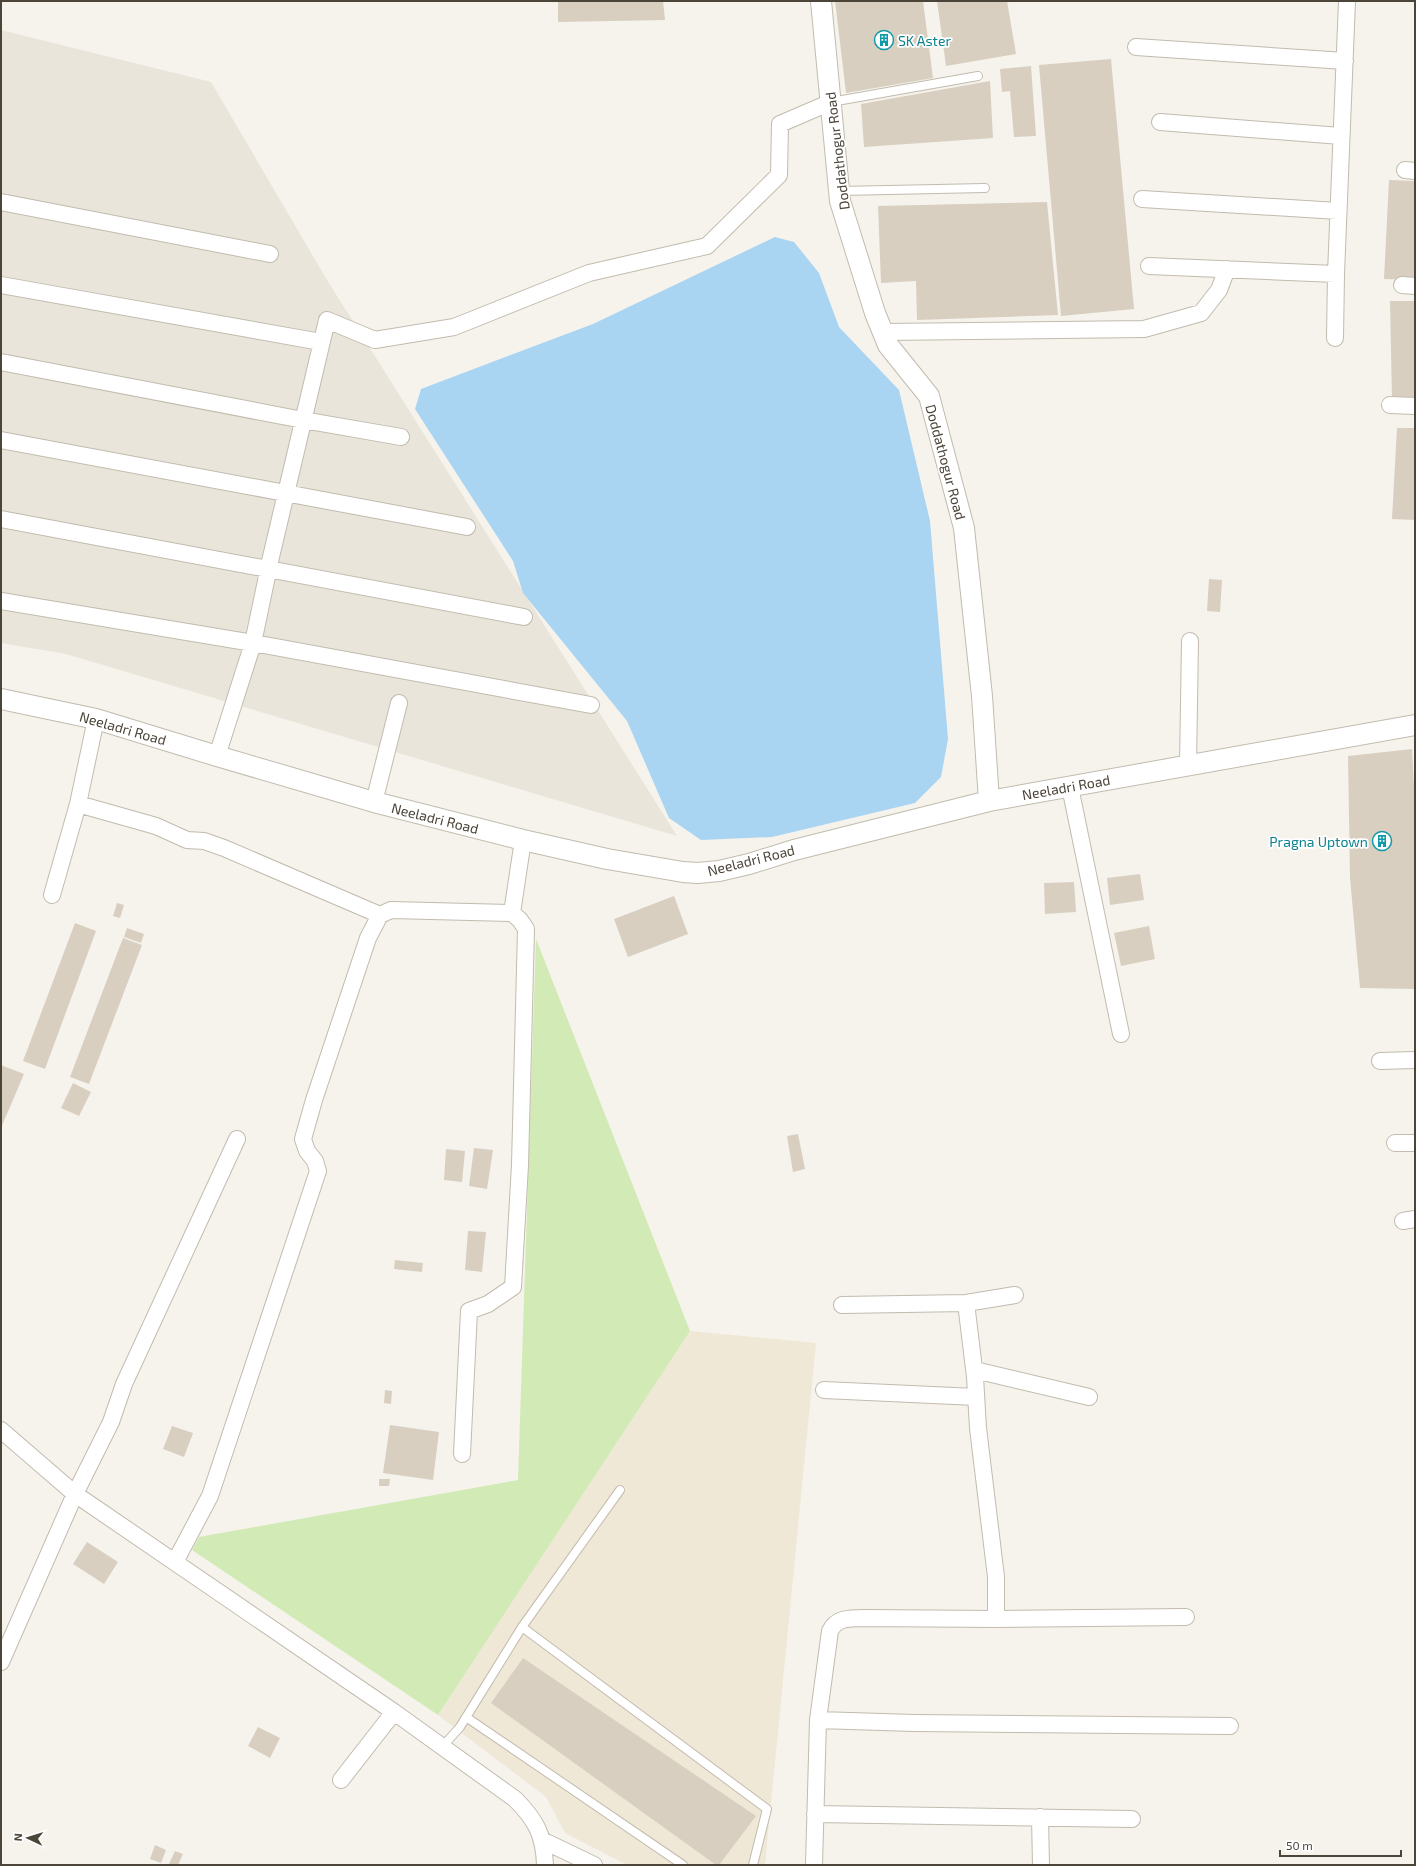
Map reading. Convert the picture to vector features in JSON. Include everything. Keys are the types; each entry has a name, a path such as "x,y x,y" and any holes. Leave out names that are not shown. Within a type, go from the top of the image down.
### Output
{"street":[{"name":"Doddathogur Road","path":"821,1 840,201 888,345 929,396 964,528 982,696 989,801"},
{"path":"1335,338 1338,211 1347,1"},
{"path":"1136,47 1345,61"},
{"path":"217,756 253,643 286,492 327,320 375,340 454,327 589,273 707,246 779,175 780,124 830,102"},
{"path":"1160,122 1342,136"},
{"path":"1142,199 1338,211"},
{"path":"1,202 270,254"},
{"path":"1149,266 1336,274"},
{"path":"883,332 1144,329 1201,313 1219,290 1226,269"},
{"path":"1,285 321,342"},
{"path":"1,362 303,420 401,437"},
{"path":"1390,405 1415,406"},
{"path":"1,440 467,527"},
{"path":"1,519 524,617"},
{"path":"1,601 253,643 591,705"},
{"path":"1188,766 1190,641"},
{"name":"Neeladri Road","path":"1,699 96,719 374,802 522,840 615,861 698,873 719,871 749,864 794,850 989,801 1415,726"},
{"path":"374,802 399,703"},
{"path":"52,895 78,804 96,719"},
{"path":"1070,787 1121,1034"},
{"path":"78,804 156,826 187,840 204,841 224,848 380,915"},
{"path":"512,913 522,840"},
{"path":"175,1562 210,1496 318,1172 315,1161 307,1152 303,1139 314,1100 368,938 380,915 391,910 413,909 512,913 520,920 526,929 520,1165 513,1287 488,1304 469,1311 462,1454"},
{"path":"1380,1061 1415,1060"},
{"path":"1,1662 75,1494 111,1422 124,1384 237,1139"},
{"path":"1395,1143 1415,1143"},
{"path":"842,1305 966,1303 1014,1295"},
{"path":"966,1303 975,1370 984,1487 996,1577 996,1619"},
{"path":"975,1370 1089,1397"},
{"path":"824,1390 976,1397"},
{"path":"1,1430 75,1494 394,1712 515,1799 528,1812 538,1826 542,1840 545,1865"},
{"path":"814,1865 814,1814 818,1720 830,1631 834,1623 843,1619 864,1618 1186,1618"},
{"path":"341,1780 394,1712"},
{"path":"818,1720 914,1723 1230,1726"},
{"path":"814,1814 1132,1819"},
{"path":"1040,1817 1041,1865"},
{"path":"542,1840 594,1865"}],"lane":[{"path":"830,102 978,76"},
{"path":"839,191 985,188"},
{"path":"442,1746 460,1727 522,1627 620,1490"},
{"path":"522,1627 767,1809 753,1865"},
{"path":"466,1717 683,1865"}],"shaded area":[{"path":"1,30 211,82 327,280 677,836 66,654 1,643"},
{"path":"690,1331 816,1343 765,1865 627,1865 565,1833 546,1797 438,1715"}],"green space":[{"path":"536,939 690,1331 438,1715 192,1550 199,1537 518,1480"}],"water":[{"path":"775,237 794,242 819,273 839,327 899,390 930,521 948,739 941,777 915,803 772,837 701,840 669,818 627,721 523,593 513,561 415,409 421,389 593,324"}],"building":[{"path":"558,1 663,1 665,20 558,22"},
{"name":"SK Aster","path":"835,1 923,1 933,78 846,93"},
{"name":"SK Aster","path":"937,1 1007,1 1016,54 946,66"},
{"path":"1111,59 1134,309 1061,316 1039,65"},
{"path":"1031,66 1036,136 1014,137 1010,91 1002,92 1000,69"},
{"path":"990,81 993,138 864,147 861,104"},
{"path":"1389,180 1415,181 1415,280 1384,279"},
{"path":"1047,202 1058,315 917,320 916,281 881,283 878,206"},
{"path":"1390,301 1415,301 1415,402 1392,401"},
{"path":"1397,428 1415,428 1415,520 1392,519"},
{"path":"1209,579 1222,580 1220,612 1207,611"},
{"name":"Pragna Uptown","path":"1412,749 1415,804 1415,989 1360,988 1350,878 1348,756"},
{"path":"1140,874 1144,900 1110,905 1107,878"},
{"path":"1074,882 1076,912 1045,914 1044,883"},
{"path":"674,896 688,934 628,957 614,919"},
{"path":"117,903 124,905 120,918 113,916"},
{"path":"75,923 96,931 45,1069 23,1061"},
{"path":"1149,926 1155,959 1121,966 1114,933"},
{"path":"127,928 144,934 141,943 124,937"},
{"path":"123,938 142,945 89,1084 70,1077"},
{"path":"1,1065 24,1074 1,1128"},
{"path":"73,1083 91,1092 79,1116 61,1108"},
{"path":"798,1134 805,1169 793,1172 787,1136"},
{"path":"474,1148 493,1150 487,1189 469,1186"},
{"path":"446,1149 465,1151 462,1182 444,1180"},
{"path":"468,1231 486,1232 482,1272 465,1270"},
{"path":"395,1260 423,1263 422,1272 394,1269"},
{"path":"385,1390 392,1391 391,1404 384,1403"},
{"path":"390,1425 439,1432 433,1480 383,1473"},
{"path":"172,1426 193,1433 184,1457 163,1449"},
{"path":"379,1479 390,1479 389,1486 379,1486"},
{"path":"87,1542 118,1562 104,1584 73,1564"},
{"path":"523,1658 756,1816 719,1865 716,1865 491,1703"},
{"path":"258,1727 280,1738 270,1758 248,1746"},
{"path":"155,1845 166,1850 161,1863 150,1859"},
{"path":"175,1851 183,1854 178,1865 171,1865 169,1864"}],"place":[{"name":"SK Aster","path":"884,40"},
{"name":"Pragna Uptown","path":"1382,841"}]}
